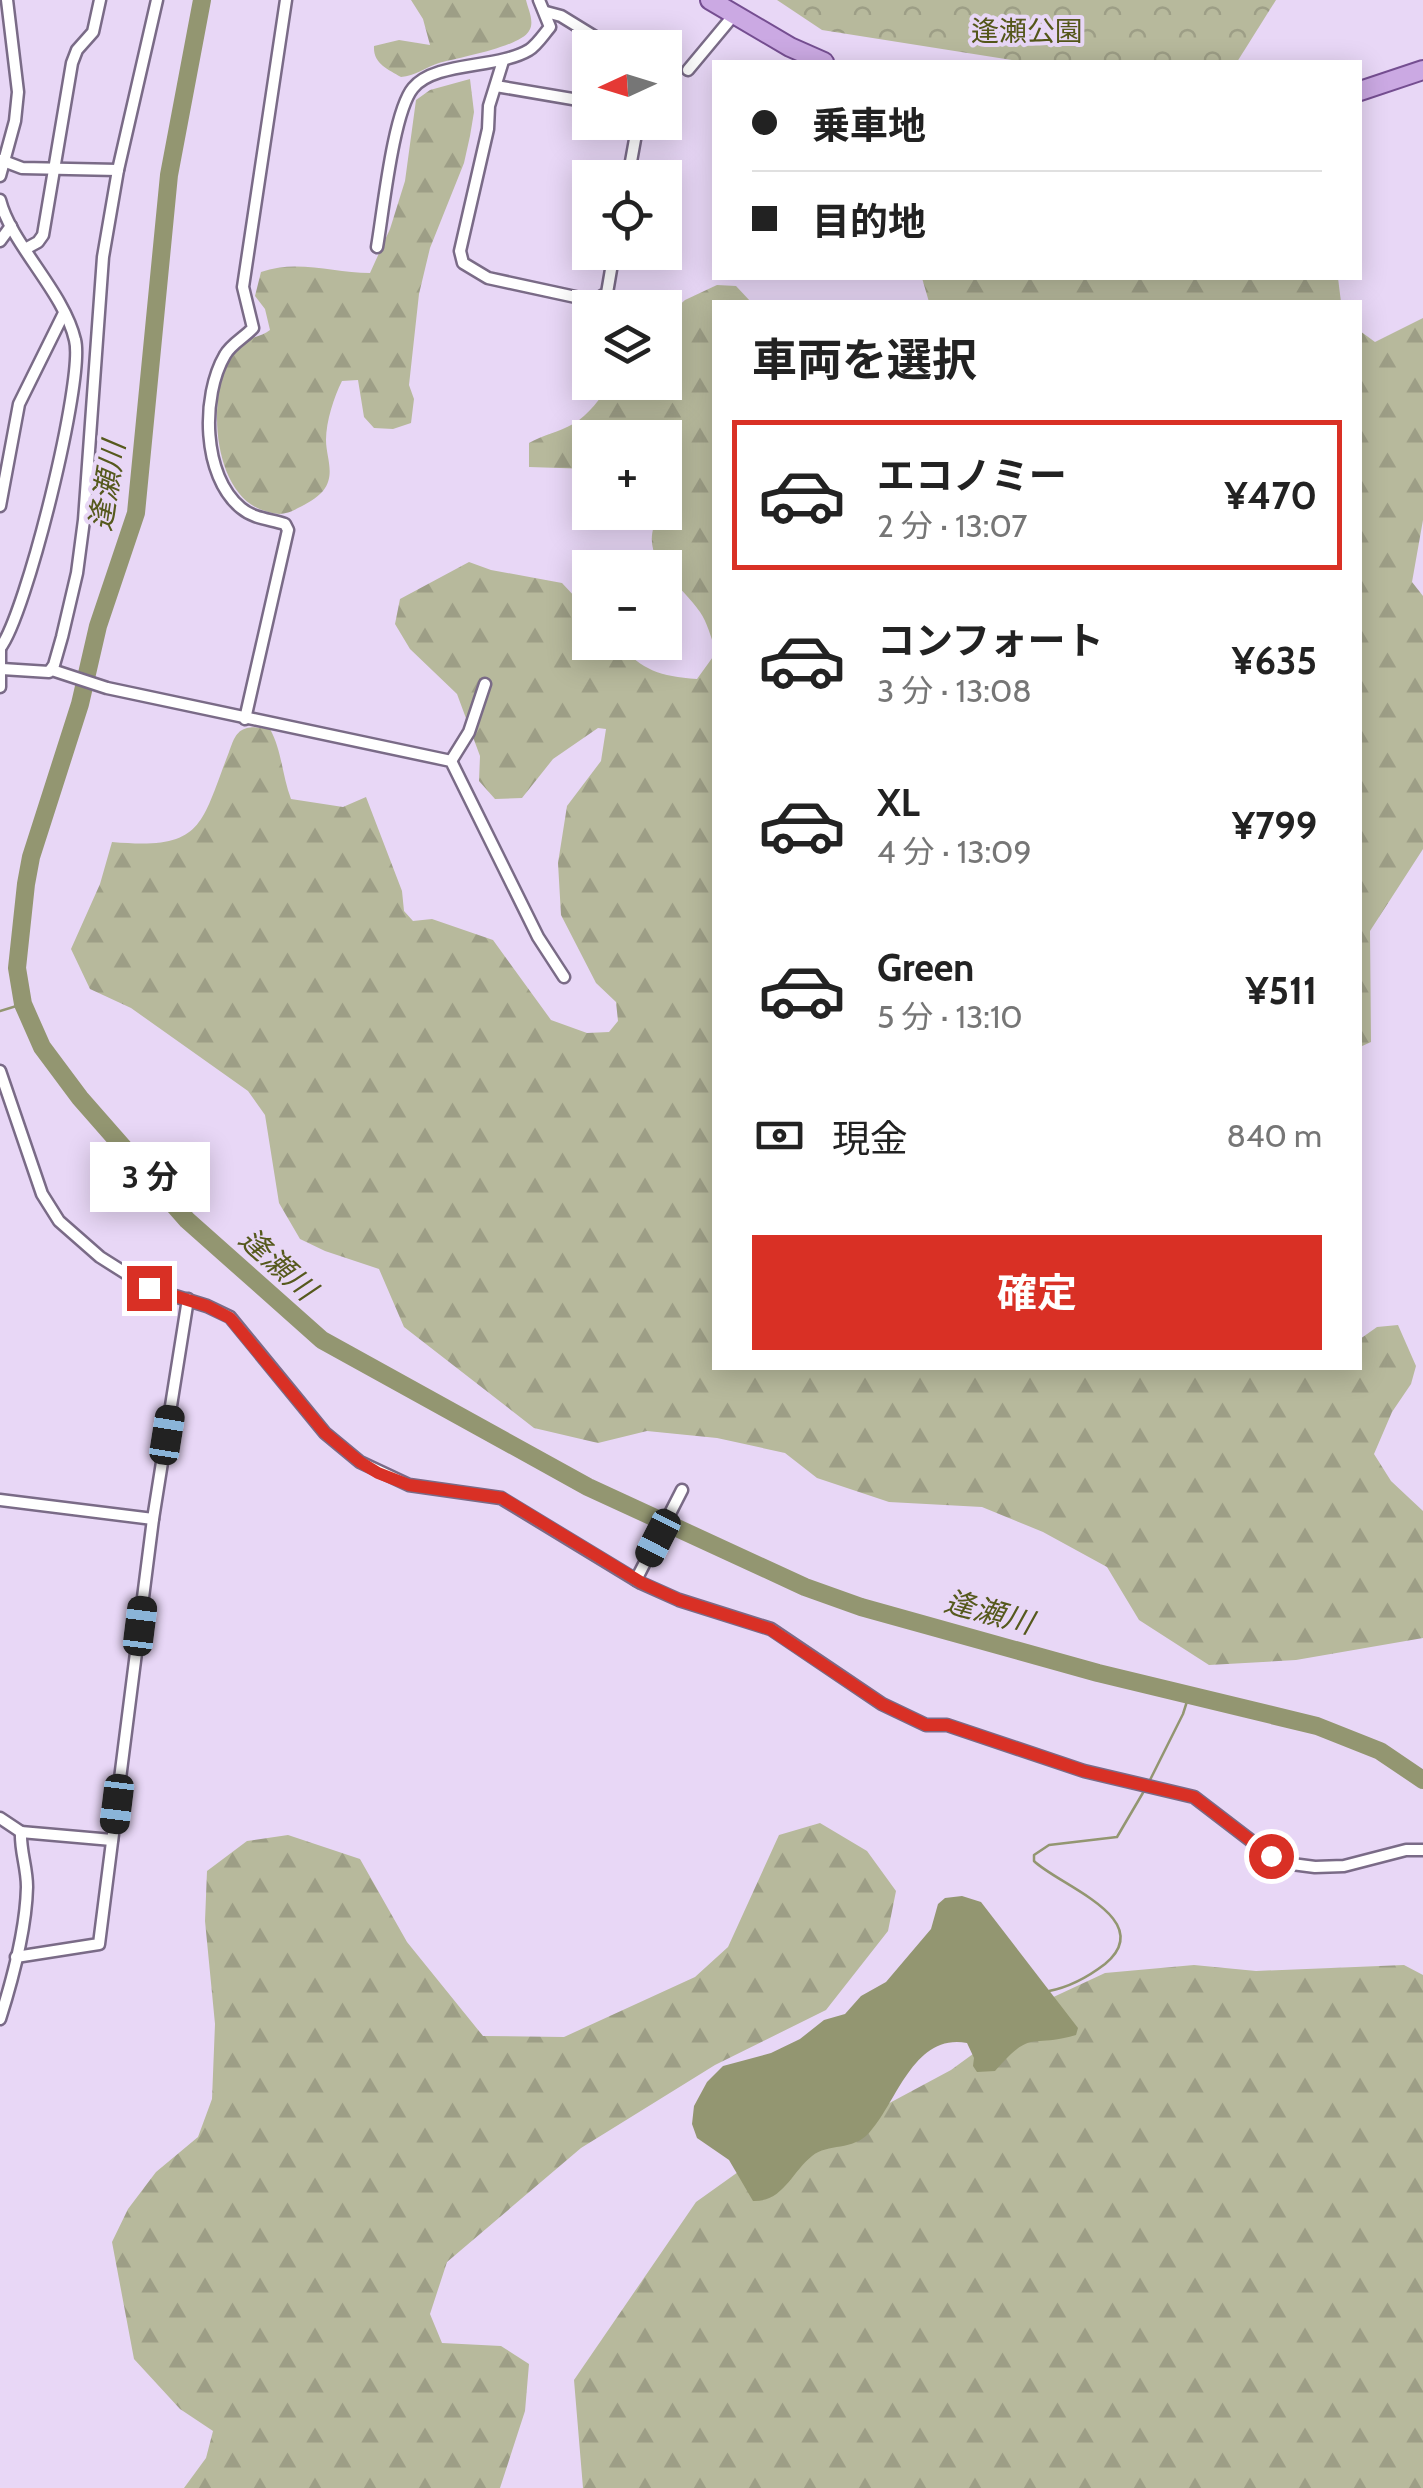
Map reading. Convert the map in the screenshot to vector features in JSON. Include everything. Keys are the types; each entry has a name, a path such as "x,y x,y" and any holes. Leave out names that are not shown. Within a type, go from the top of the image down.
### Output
{"main road":[{"path":"710,0 818,60"},
{"path":"1362,91 1423,70"}],"street":[{"path":"0,176 16,121 18,92 8,0"},
{"path":"27,248 43,235 72,64 93,32 100,0"},
{"path":"56,672 77,573 104,257 118,170 157,0"},
{"path":"245,720 288,530 285,524 240,508 221,482 212,449 212,404 216,377 226,352 253,328 244,298 246,263 286,0"},
{"path":"377,248 402,113 413,88 434,74 502,61 532,49 550,27 540,0"},
{"path":"546,12 584,30"},
{"path":"688,70 734,16"},
{"path":"502,61 488,106 488,129 460,251 462,263 488,278 594,302 607,293 611,270"},
{"path":"496,86 572,99"},
{"path":"2,160 22,168 118,170"},
{"path":"0,200 11,226 64,313 77,348 74,380 28,590 0,648 0,686"},
{"path":"0,241 11,226"},
{"path":"0,506 19,404 64,313"},
{"path":"74,380 95,380"},
{"path":"2,669 56,672 97,686 245,720 452,761"},
{"path":"452,761 469,732 485,684"},
{"path":"452,761 538,937 564,977"},
{"path":"0,1071 42,1194 59,1221 127,1276 230,1318 325,1433 360,1462 409,1485 502,1498 636,1580 679,1600 770,1629 882,1704 926,1725 947,1725 1084,1771 1194,1797 1271,1856 1292,1864 1315,1868 1344,1866 1406,1850 1423,1850"},
{"path":"16,1957 99,1944 153,1519 188,1299"},
{"path":"636,1580 682,1490"},
{"path":"0,1500 153,1519"},
{"path":"0,1818 21,1832 112,1840"},
{"path":"0,2019 25,1911 27,1882 20,1850 21,1832"}],"green space":[{"path":"411,0 526,0 531,27 523,37 501,47 401,77 379,62 374,46 399,40 430,45 423,19"},
{"name":"逢瀬公園","path":"777,0 1276,0 1238,60 1011,60 822,30"},
{"path":"470,79 474,112 464,163 430,248 419,294 409,385 414,399 411,423 393,429 374,428 364,417 358,380 342,381 327,425 327,485 315,498 288,512 262,510 245,499 232,482 223,461 217,411 220,386 237,348 270,330 265,309 255,296 261,272 302,267 370,273 390,229 405,181 416,100 430,90"},
{"path":"923,280 1338,280 1341,300 928,300"},
{"path":"717,285 736,286 749,300 712,300 712,640 702,616 682,591 682,550 654,550 652,542 653,530 682,530 682,420 579,420 598,400 682,400 682,303"},
{"path":"1423,318 1423,520 1412,582 1423,596 1423,849 1370,931 1371,1042 1362,1046 1362,332 1375,342"},
{"path":"572,424 572,468 529,467 529,443"},
{"path":"469,562 562,583 572,594 572,660 636,660 672,676 697,679 712,658 712,1370 1362,1370 1362,1338 1377,1327 1398,1325 1416,1366 1411,1384 1392,1412 1374,1454 1391,1481 1423,1511 1423,1638 1296,1660 1209,1665 1139,1620 1107,1567 1043,1532 982,1507 889,1502 817,1478 785,1453 717,1438 647,1431 598,1443 534,1428 404,1327 379,1269 300,1239 279,1203 265,1115 248,1091 131,1008 90,989 71,949 100,884 112,842 165,842 194,828 211,799 232,744 243,729 270,729 291,799 343,807 366,797 402,891 404,911 413,921 432,919 493,940 551,1020 587,1033 609,1032 618,1021 616,1002 596,983 561,915 558,863 567,806 601,761 606,729 598,728 553,759 522,798 495,799 479,781 480,756 457,694 410,649 395,624 400,599"},
{"path":"820,1823 867,1851 896,1891 888,1931 826,2010 715,2065 581,2148 447,2262 430,2314 442,2343 501,2346 529,2364 525,2411 500,2488 184,2488 206,2458 213,2431 180,2409 134,2359 112,2242 128,2209 156,2172 198,2137 212,2099 215,2024 205,1921 207,1871 247,1841 288,1835 360,1859 407,1942 483,2036 564,2037 695,1977 728,1947 779,1835"},
{"path":"1194,1965 1256,1971 1404,1965 1423,1975 1423,2488 583,2488 574,2380 696,2202 766,2152 869,2114 951,2070 1047,2000 1105,1973"}],"shaded area":[{"path":"962,1896 981,1902 1078,2028 1076,2035 1025,2044 995,2071 977,2072 967,2043 948,2043 933,2049 908,2073 863,2139 818,2152 779,2192 753,2201 729,2160 697,2138 692,2124 694,2106 707,2082 723,2066 771,2053 800,2039 824,2020 845,2014 861,1996 886,1982 931,1929 938,1904 945,1898"}],"waterway":[{"name":"逢瀬川","path":"202,0 169,175 136,513 98,626 80,704 26,884 17,968 23,1004 42,1047 80,1098 187,1220 322,1340 588,1487 805,1587 861,1607 1098,1673 1317,1726 1380,1751 1423,1780"},
{"path":"0,1011 23,1004"},
{"path":"1148,1784 1189,1695"},
{"path":"1049,1991 1078,1981 1105,1964 1118,1948 1120,1932 1113,1918 1099,1905 1034,1861 1034,1855 1049,1845 1117,1837 1144,1791"}],"route":[{"path":"149,1288 207,1306 230,1318 325,1433 378,1473 409,1485 502,1498 642,1583 679,1600 770,1629 882,1704 926,1725 947,1725 1084,1771 1194,1797 1271,1856"}]}
